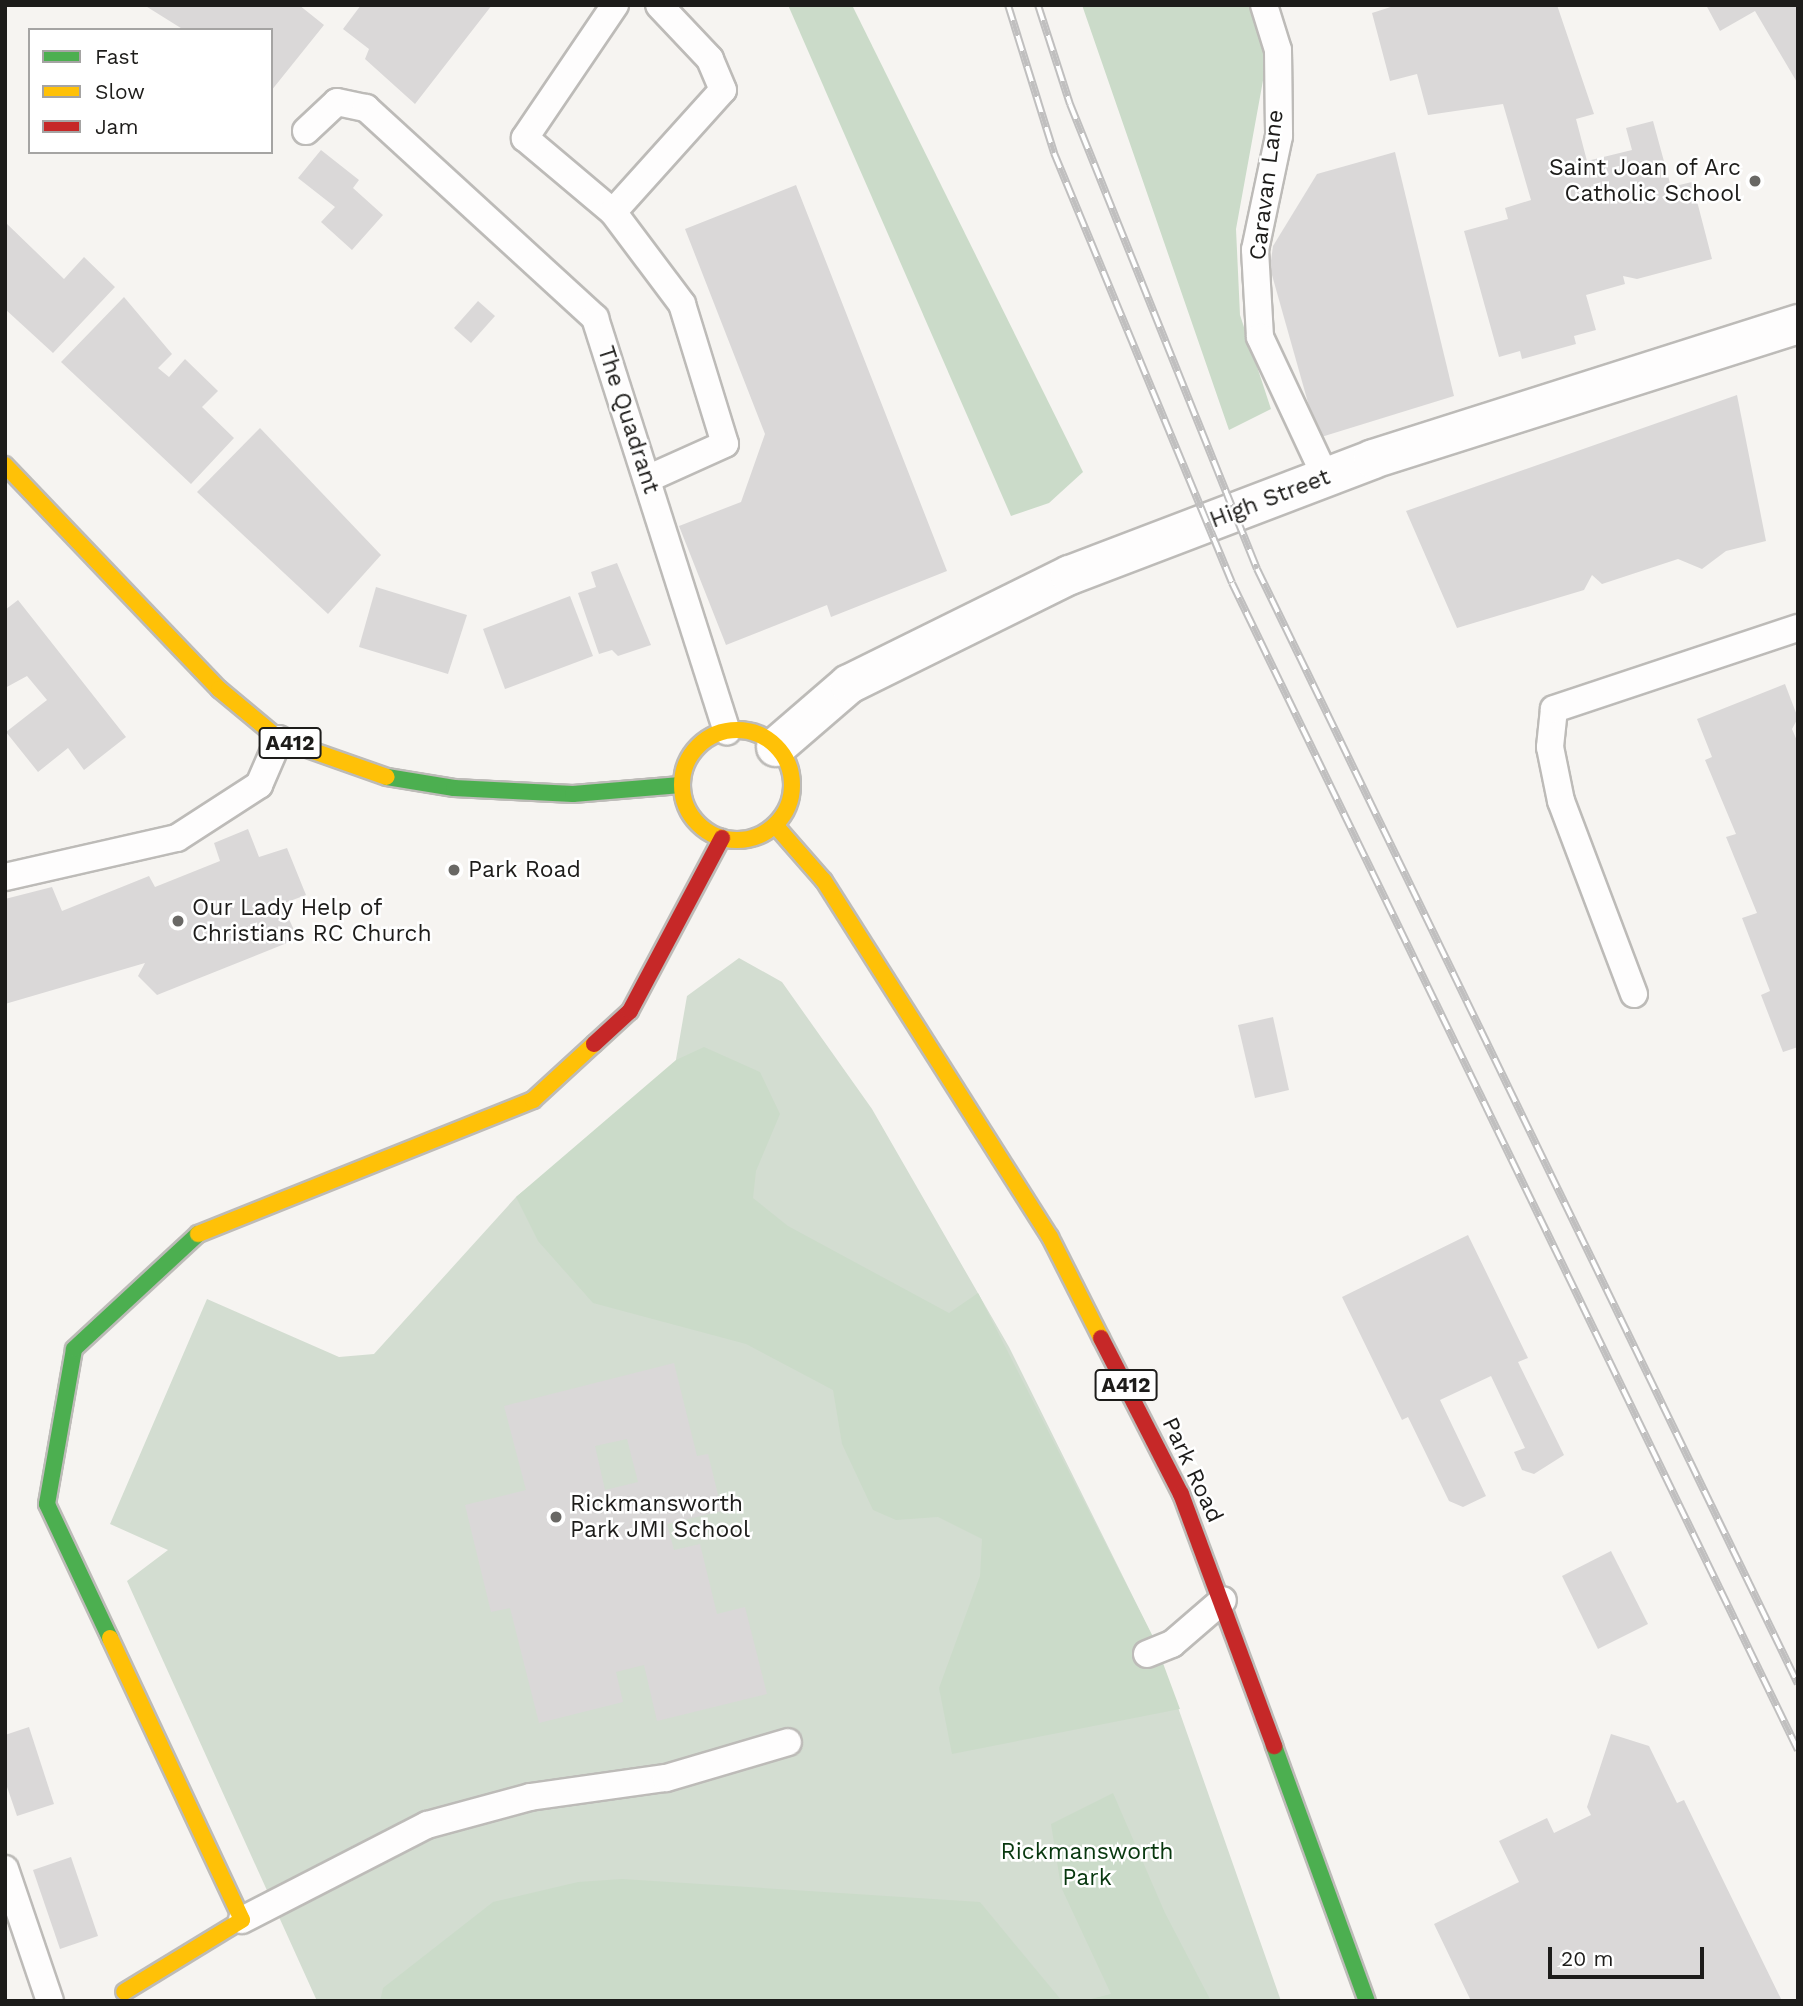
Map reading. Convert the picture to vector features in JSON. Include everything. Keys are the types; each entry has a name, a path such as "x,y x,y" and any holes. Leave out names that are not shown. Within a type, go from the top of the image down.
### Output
{"main road":[{"name":"A412","path":"5,465 219,690 279,739 377,775 454,788 573,794 681,785"},
{"path":"727,731 762,737 776,747 786,761 791,795 775,825 759,836 722,838 693,818 681,785 695,749 727,731"},
{"name":"Park Road","path":"775,825 824,881 1050,1237 1181,1494 1223,1600 1367,2001"},
{"path":"115,1996 242,1920 47,1504 74,1349 187,1238 533,1100 630,1011 722,838"}],"street":[{"name":"High Street","path":"776,747 849,684 1070,575 1326,478 1541,401 1798,324"}],"lane":[{"path":"615,5 525,138 613,212 682,304 725,444 647,479"},
{"path":"613,212 723,90 710,59 659,5"},
{"name":"Caravan Lane","path":"1264,5 1278,50 1279,136 1255,250 1259,337 1326,478"},
{"name":"The Quadrant","path":"306,131 337,102 366,108 436,166 595,318 727,731"},
{"path":"1634,994 1561,801 1550,747 1553,709 1798,628"},
{"path":"5,877 177,838 259,785 279,739"},
{"path":"1147,1654 1172,1644 1223,1600"},
{"path":"242,1920 427,1825 530,1797 666,1778 788,1742"},
{"path":"5,1869 50,2001"}],"green space":[{"path":"788,5 852,5 1083,472 1049,503 1011,516"},
{"path":"1082,5 1257,5 1270,42 1236,229 1240,315 1271,409 1229,430"},
{"name":"Rickmansworth Park","path":"739,958 782,982 872,1109 1009,1347 1154,1639 1281,2001 317,2001 127,1581 168,1550 110,1524 207,1299 339,1357 374,1354 516,1197 674,1071 687,996"},
{"path":"704,1047 760,1072 780,1114 756,1171 753,1198 788,1226 949,1313 978,1293 1154,1639 1180,1709 952,1754 939,1688 980,1576 982,1539 938,1517 896,1520 873,1510 842,1444 833,1390 746,1344 593,1303 538,1241 516,1197 676,1060"},
{"name":"Rickmansworth Park","path":"1113,1793 1165,1913 1211,2001 1083,2001 1111,1994 1061,1887 1051,1824"},
{"path":"622,1879 980,1902 1062,2001 380,2001 383,1988 493,1902 578,1882"}],"building":[{"path":"144,5 299,5 324,25 273,89 273,28 181,28"},
{"path":"361,5 492,5 415,104 365,59 369,49 343,29"},
{"path":"1397,5 1557,5 1594,114 1576,119 1587,161 1632,150 1626,128 1653,121 1671,187 1692,182 1712,259 1637,279 1623,276 1625,284 1586,295 1596,330 1574,336 1576,344 1522,359 1520,351 1499,357 1464,231 1508,219 1505,208 1531,200 1503,104 1428,115 1417,74 1390,81 1372,13"},
{"path":"1706,5 1798,5 1798,84 1755,11 1720,31"},
{"path":"321,150 359,180 353,188 383,215 352,250 321,222 335,207 298,178"},
{"path":"1395,152 1454,396 1318,438 1270,268 1273,246 1317,174"},
{"path":"796,185 947,571 831,617 827,605 726,645 679,526 741,502 765,434 685,229"},
{"path":"5,222 64,279 84,257 115,287 53,353 5,309"},
{"path":"124,297 172,354 158,368 169,377 185,359 218,391 202,407 234,438 191,484 61,362"},
{"path":"478,301 495,316 471,343 454,328"},
{"path":"1737,395 1766,541 1726,551 1702,569 1678,559 1602,584 1592,575 1584,590 1457,628 1406,511"},
{"path":"260,428 381,555 328,614 197,492"},
{"path":"617,563 651,645 618,656 612,650 599,654 578,593 596,587 591,572"},
{"path":"376,587 467,615 448,674 359,647"},
{"path":"570,596 593,656 505,689 483,629"},
{"path":"18,600 126,737 84,770 68,748 38,772 6,732 47,700 27,676 5,688 5,610"},
{"path":"1785,684 1798,718 1792,729 1798,743 1798,1047 1783,1052 1761,995 1770,991 1742,918 1757,913 1726,837 1736,834 1705,760 1712,757 1697,719"},
{"name":"Our Lady Help of Christians RC Church","path":"248,829 259,857 287,848 306,895 282,904 294,930 287,943 157,995 138,976 145,963 5,1004 5,899 52,887 62,911 149,876 155,887 220,861 214,843"},
{"path":"1273,1017 1289,1090 1255,1098 1238,1025"},
{"path":"1468,1235 1528,1358 1518,1362 1564,1455 1534,1474 1522,1470 1514,1452 1525,1448 1491,1376 1440,1400 1486,1496 1463,1507 1449,1501 1408,1417 1402,1420 1342,1297"},
{"path":"674,1363 697,1456 708,1454 722,1511 667,1524 674,1550 700,1544 717,1614 745,1607 767,1694 657,1721 644,1665 616,1672 623,1702 539,1723 510,1608 491,1612 465,1505 526,1490 504,1406","holes":["627,1439 638,1482 605,1490 595,1446"]},
{"path":"1611,1551 1648,1624 1598,1649 1562,1576"},
{"path":"29,1727 54,1804 17,1816 5,1781 5,1735"},
{"path":"1611,1734 1649,1746 1677,1803 1684,1800 1782,2001 1471,2001 1434,1924 1519,1882 1499,1841 1547,1818 1554,1833 1591,1815 1587,1807"},
{"path":"71,1857 98,1936 60,1949 33,1870"}],"railway":[{"path":"1008,5 1054,153 1232,583 1798,1750"},
{"path":"1038,5 1070,104 1257,569 1798,1684"}],"traffic: fast":[{"path":"387,777 454,788 573,794 681,785"},
{"path":"110,1638 47,1504 74,1349 198,1234"},
{"path":"1274,1746 1367,2001"}],"traffic: slow":[{"path":"5,465 219,689 279,739 387,777"},
{"path":"737,730 758,735 776,746 787,764 792,785 787,806 776,824 758,835 737,840 716,835 698,824 687,806 682,785 687,764 698,746 716,735 737,730"},
{"path":"775,825 824,881 1050,1237 1101,1338"},
{"path":"198,1234 533,1100 594,1044"},
{"path":"110,1638 242,1920 124,1992"}],"traffic: jam":[{"path":"594,1044 630,1011 722,838"},
{"path":"1101,1338 1181,1494 1274,1746"}],"place":[{"name":"Saint Joan of Arc Catholic School","path":"1755,181"},
{"name":"Park Road","path":"454,870"},
{"name":"Our Lady Help of Christians RC Church","path":"178,921"},
{"name":"Rickmansworth Park JMI School","path":"556,1517"}]}
